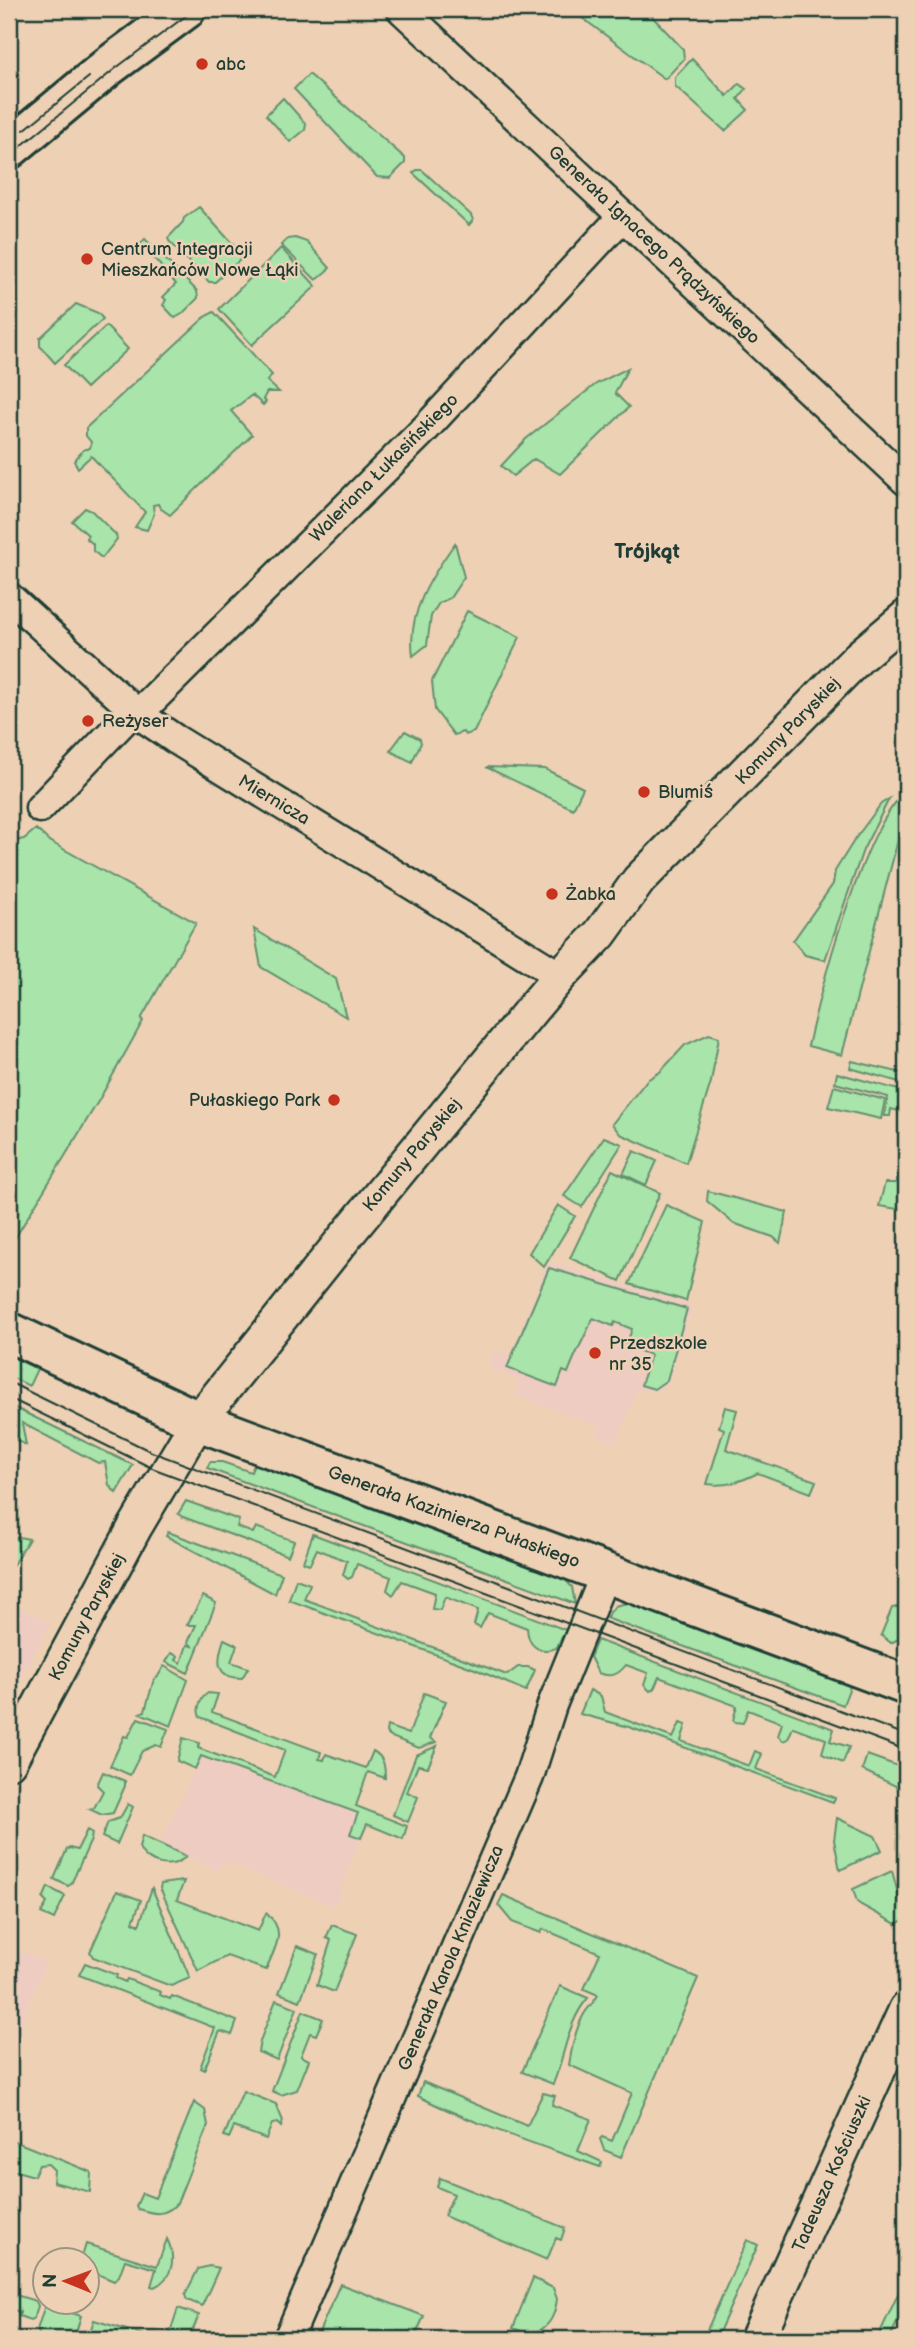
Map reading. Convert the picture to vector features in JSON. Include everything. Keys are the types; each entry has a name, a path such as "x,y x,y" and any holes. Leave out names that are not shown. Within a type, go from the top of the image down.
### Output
{"main road":[{"path":"9,149 109,66 186,9"},
{"name":"Generała Kazimierza Pułaskiego","path":"9,1332 198,1421 906,1685"}],"street":[{"name":"Generała Ignacego Prądzyńskiego","path":"401,9 906,481"},
{"name":"Waleriana Łukasińskiego","path":"40,807 424,430 623,216"},
{"name":"Miernicza","path":"9,597 136,712 175,739 560,976"},
{"name":"Komuny Paryskiej","path":"9,1762 135,1527 198,1421 349,1231 560,976 600,934 639,880 860,656 906,617"},
{"name":"Generała Karola Kniaziewicza","path":"288,2339 524,1788 552,1705 605,1574"},
{"name":"Tadeusza Kościuszki","path":"757,2339 906,2009"}],"shaded area":[{"name":"Przedszkole nr 35","path":"548,1262 692,1305 669,1382 653,1393 638,1388 616,1444 597,1437 600,1427 514,1395 519,1380 488,1368 495,1350 511,1355"},
{"path":"9,1601 50,1624 9,1700"},
{"path":"201,1756 359,1813 351,1834 361,1838 335,1906 223,1862 219,1871 160,1844"},
{"path":"9,1947 46,1962 11,2047 9,2046"}],"green space":[{"path":"570,9 645,9 683,49 684,59 665,79"},
{"path":"692,59 727,96 739,84 746,89 738,99 748,110 725,131 675,86 675,77"},
{"path":"309,74 405,158 405,163 390,178 377,177 294,89"},
{"path":"283,98 306,124 305,130 290,142 266,115"},
{"path":"422,170 471,215 473,220 469,225 413,173"},
{"path":"199,207 240,252 240,260 215,282 209,282 168,238 184,218"},
{"path":"145,239 197,291 198,298 175,318 163,305 166,300 163,297 176,284 141,243"},
{"path":"288,239 307,242 330,268 316,280 281,245"},
{"path":"281,248 316,286 252,345 219,309"},
{"path":"76,304 98,313 103,319 55,363 40,346 40,338"},
{"path":"214,312 272,375 267,381 279,392 267,392 263,405 252,395 231,411 252,435 170,515 158,504 153,505 154,514 147,530 135,527 145,512 91,456 78,468 74,461 83,450 90,448 91,442 86,436 86,428 206,316"},
{"path":"106,326 128,349 86,388 64,365"},
{"path":"628,368 615,393 629,407 560,474 534,459 513,476 501,466 526,439 596,384"},
{"path":"85,508 92,511 116,535 117,539 102,558 93,551 93,544 86,538 88,535 72,521"},
{"path":"455,543 464,577 450,598 439,603 431,616 427,645 413,656 414,626 422,597"},
{"path":"467,611 520,637 474,732 454,735 435,710 432,681"},
{"path":"405,731 420,739 421,743 412,762 390,751"},
{"path":"486,767 545,769 583,788 573,809"},
{"path":"906,790 906,809 842,1055 808,1046 834,948 858,877 881,824"},
{"path":"889,799 863,850 825,960 805,955 793,941 833,884 835,871 855,839 881,804"},
{"path":"36,829 49,841 196,923 99,1100 9,1248 9,842 24,839"},
{"path":"254,929 336,979 346,1017 261,967"},
{"path":"709,1034 719,1037 711,1082 686,1163 620,1134 612,1124 647,1080 660,1072 685,1045"},
{"path":"852,1061 906,1074 906,1084 850,1068"},
{"path":"837,1073 906,1092 906,1118 899,1115 899,1111 891,1109 890,1116 884,1116 888,1097 835,1083"},
{"path":"834,1086 885,1100 881,1119 828,1107"},
{"path":"604,1137 622,1144 582,1207 564,1196"},
{"path":"904,1150 904,1210 879,1206 885,1183 896,1183"},
{"path":"634,1151 657,1161 646,1185 623,1174"},
{"path":"612,1170 660,1193 620,1281 570,1258"},
{"path":"708,1191 787,1212 780,1243 773,1237 733,1223 707,1201"},
{"path":"558,1205 575,1216 544,1267 529,1253"},
{"path":"666,1205 705,1222 686,1301 629,1284"},
{"path":"549,1268 687,1309 667,1380 654,1389 641,1385 651,1355 626,1346 632,1329 615,1322 613,1326 593,1318 568,1373 563,1371 557,1387 507,1368"},
{"path":"9,1355 37,1369 29,1386 9,1376"},
{"path":"9,1405 133,1465 116,1493 109,1485 105,1462 98,1463 22,1423 26,1445 16,1440"},
{"path":"725,1407 737,1410 726,1449 816,1481 811,1493 758,1473 734,1483 707,1484 724,1429 719,1427"},
{"path":"210,1462 222,1462 251,1472 255,1462 560,1574 572,1587 575,1604 207,1468"},
{"path":"186,1501 239,1520 237,1527 253,1533 256,1527 294,1541 288,1556 183,1517 178,1514"},
{"path":"168,1532 282,1574 275,1594 166,1536"},
{"path":"313,1534 566,1630 556,1648 539,1649 529,1640 527,1628 488,1613 480,1628 474,1625 478,1610 445,1597 440,1610 432,1609 435,1593 402,1581 393,1595 387,1590 391,1577 357,1564 352,1577 348,1579 343,1575 347,1561 317,1549 310,1564 303,1562"},
{"path":"19,1537 29,1539 9,1571 9,1540"},
{"path":"296,1579 310,1584 304,1599 507,1675 518,1667 535,1670 526,1691 475,1669 289,1600"},
{"path":"203,1596 216,1603 188,1673 166,1662 171,1653 178,1656 176,1660 181,1663 187,1645 192,1646 188,1642 196,1625 187,1625"},
{"path":"631,1602 851,1684 843,1705 606,1618 615,1606"},
{"path":"906,1605 906,1635 891,1643 881,1635 892,1608"},
{"path":"224,1639 237,1645 231,1662 248,1668 242,1678 226,1675 222,1671 219,1660"},
{"path":"597,1640 834,1729 830,1741 849,1747 843,1763 822,1753 826,1739 793,1727 788,1739 783,1741 778,1736 782,1723 748,1710 743,1723 735,1722 733,1720 737,1706 659,1677 654,1689 650,1691 644,1685 648,1673 626,1665 614,1675 598,1673 590,1657"},
{"path":"164,1666 188,1680 171,1726 140,1713 145,1711 154,1679"},
{"path":"590,1690 601,1696 605,1712 673,1738 680,1723 686,1725 681,1741 749,1766 755,1751 762,1754 756,1769 835,1798 833,1802 629,1727 580,1714"},
{"path":"208,1693 218,1694 212,1712 321,1752 319,1759 324,1760 326,1754 366,1768 373,1751 377,1753 383,1762 385,1778 368,1772 356,1806 407,1826 403,1839 367,1824 361,1838 350,1834 358,1813 201,1756 195,1769 177,1761 183,1738 199,1743 198,1748 275,1777 285,1750 200,1717 200,1704"},
{"path":"424,1693 446,1701 430,1738 436,1742 419,1748 389,1736 386,1732 387,1726 409,1734"},
{"path":"138,1718 168,1729 161,1747 156,1745 142,1751 130,1775 110,1766 124,1736 128,1737"},
{"path":"437,1746 428,1767 418,1765 407,1792 418,1797 408,1822 393,1815 416,1755"},
{"path":"867,1755 906,1769 906,1791 862,1770"},
{"path":"103,1772 125,1781 125,1786 113,1813 102,1815 89,1809 94,1808 103,1791 97,1785"},
{"path":"128,1804 133,1807 117,1844 102,1837 108,1822 120,1818"},
{"path":"837,1818 875,1836 882,1850 840,1870 834,1840"},
{"path":"87,1830 92,1833 91,1840 68,1886 54,1879 67,1849 77,1850"},
{"path":"142,1836 186,1856 174,1863 154,1862 142,1853 139,1847"},
{"path":"892,1871 905,1919 896,1924 857,1902 853,1889"},
{"path":"184,1881 177,1900 258,1931 266,1913 273,1920 277,1926 278,1940 266,1970 227,1956 198,1971 160,1888 161,1884"},
{"path":"48,1887 65,1896 54,1919 41,1913 47,1903 43,1899"},
{"path":"152,1888 190,1978 171,1986 93,1957 90,1952 117,1891 141,1900 133,1922 139,1925"},
{"path":"503,1895 698,1978 621,2157 604,2150 600,2139 602,2137 612,2141 632,2093 569,2065 578,2026 598,1995 584,1989 600,1953 543,1929 541,1933 512,1922 498,1905"},
{"path":"332,1925 357,1934 334,1992 317,1985 331,1940 326,1938"},
{"path":"297,1946 318,1954 300,2001 279,1993"},
{"path":"85,1963 117,1975 116,1978 125,1982 127,1979 161,1992 160,1995 170,1999 172,1996 237,2021 232,2035 220,2031 204,2070 200,2068 215,2028 79,1975"},
{"path":"560,1986 588,1998 575,2018 553,2084 522,2072"},
{"path":"276,2000 297,2008 277,2060 258,2052"},
{"path":"303,2011 323,2019 316,2035 310,2033 301,2056 309,2060 297,2090 281,2095 272,2091"},
{"path":"423,2082 527,2126 543,2093 555,2096 552,2105 591,2119 578,2151 602,2162 600,2167 507,2134 418,2096"},
{"path":"243,2091 276,2104 283,2121 281,2127 277,2123 272,2124 266,2139 234,2127 229,2138 224,2136"},
{"path":"194,2102 205,2110 208,2125 177,2203 168,2211 159,2213 138,2209 136,2206 142,2193 155,2198"},
{"path":"9,2139 91,2172 90,2192 53,2182 54,2170 48,2164 39,2165 34,2176 9,2169"},
{"path":"440,2178 565,2228 561,2240 556,2238 547,2260 444,2216 454,2194 437,2187"},
{"path":"167,2239 172,2253 171,2266 166,2278 154,2287 151,2286 156,2269 125,2260 119,2276 114,2281 102,2276 102,2249 157,2266"},
{"path":"747,2240 758,2245 716,2339 703,2339"},
{"path":"209,2266 219,2268 202,2306 187,2300 185,2295 198,2269"},
{"path":"533,2278 553,2288 557,2299 553,2316 544,2328 538,2331 522,2331 513,2328"},
{"path":"340,2284 424,2316 414,2339 316,2339"},
{"path":"9,2293 32,2300 32,2316 35,2316 30,2320 19,2316 20,2312 9,2311"},
{"path":"898,2294 901,2312 889,2339 877,2339"},
{"path":"178,2308 199,2315 190,2337 168,2339"},
{"path":"41,2316 81,2316 75,2336 69,2339 42,2339 37,2330"},
{"path":"94,2320 156,2339 82,2339 89,2335"}],"tram line":[{"path":"9,156 116,68 195,9"},
{"path":"24,130 89,77"},
{"path":"9,1382 152,1452 906,1735"},
{"path":"9,1398 152,1468 906,1750"}],"place":[{"name":"abc","path":"202,64"},
{"name":"Centrum Integracji Mieszkańców Nowe Łąki","path":"87,259"},
{"name":"Reżyser","path":"88,721"},
{"name":"Blumiś","path":"644,792"},
{"name":"Żabka","path":"552,894"},
{"name":"Pułaskiego Park","path":"334,1100"},
{"name":"Przedszkole nr 35","path":"595,1353"}],"district":[{"name":"Trójkąt","path":"647,551"}]}
